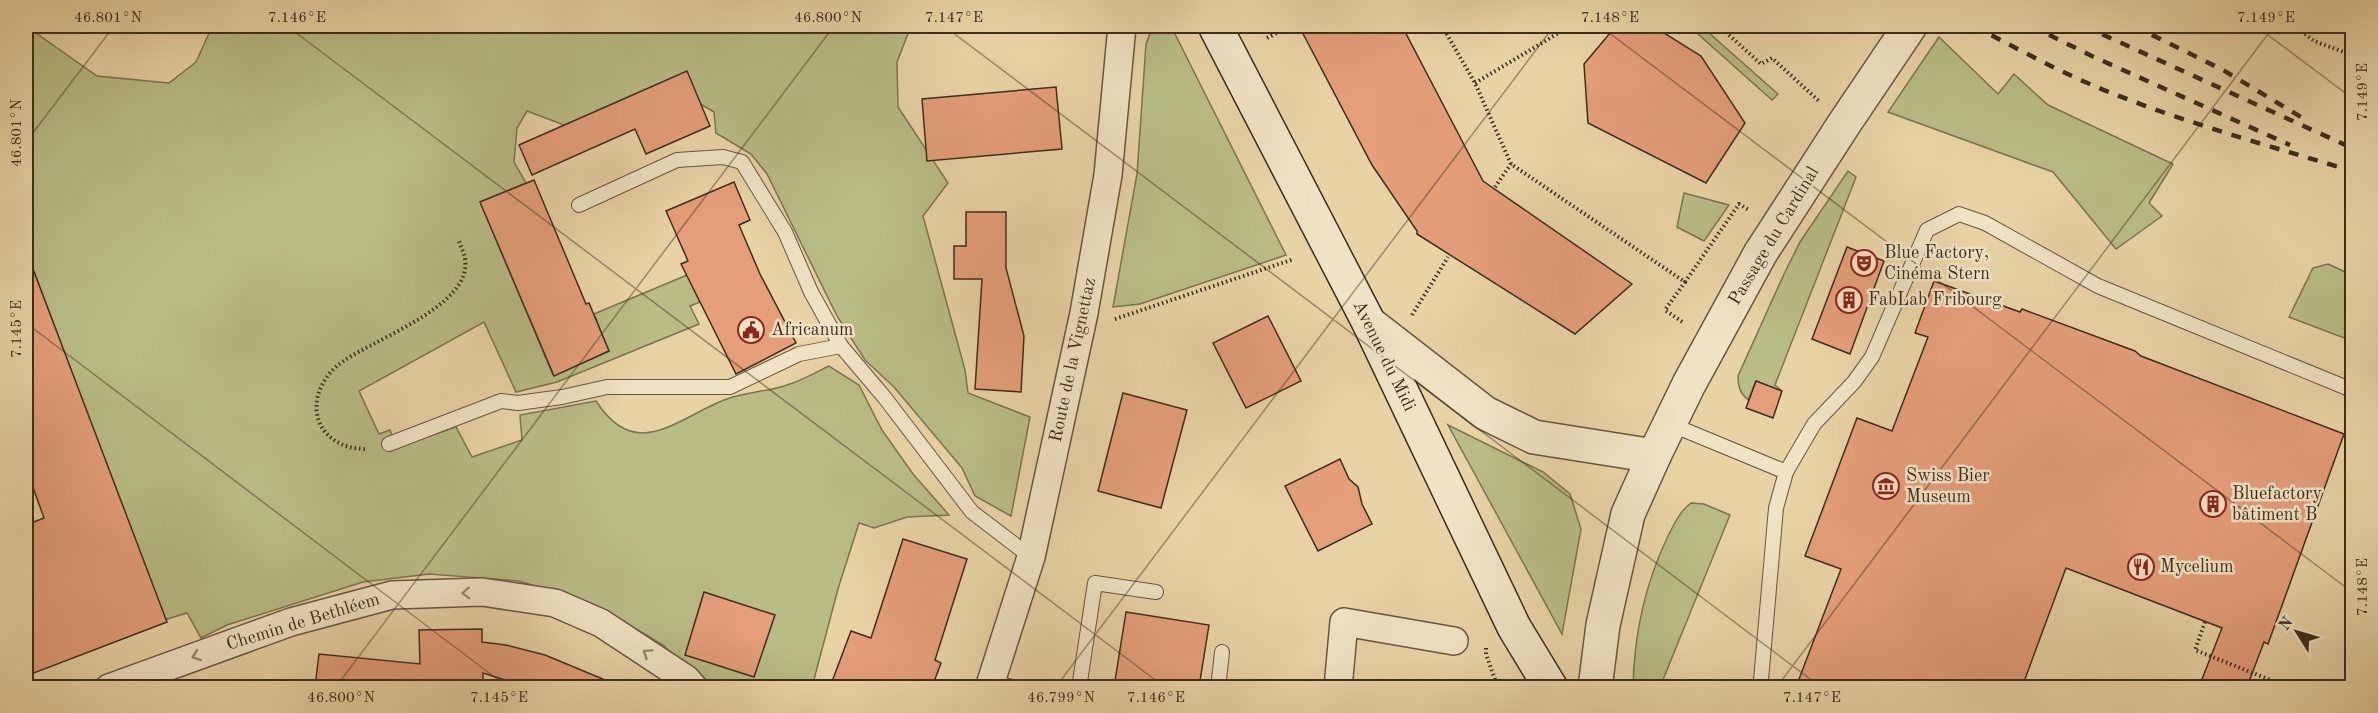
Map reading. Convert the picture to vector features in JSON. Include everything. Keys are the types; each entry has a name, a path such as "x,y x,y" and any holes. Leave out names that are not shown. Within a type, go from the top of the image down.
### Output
{"street":[{"name":"Route de la Vignettaz","path":"999,686 1031,557 1084,314 1108,175 1122,26"},
{"name":"Avenue du Midi","path":"1215,26 1369,323 1514,627 1551,687"},
{"name":"Passage du Cardinal","path":"1595,687 1603,625 1628,514 1654,456 1689,384 1760,254 1910,26"},
{"path":"1369,323 1485,413 1534,437 1654,456"},
{"name":"Chemin de Bethléem","path":"109,687 291,622 392,595 482,592 555,603 601,623 686,679 694,687"},
{"path":"1338,687 1344,622 1454,641"}],"lane":[{"path":"579,205 677,160 723,157 742,162 785,232 811,292 841,346 885,398 972,512 1031,557"},
{"path":"1762,687 1776,508 1786,472 1814,424 1854,382 1872,357 1927,230 1959,214 1985,223 2098,286 2352,390"},
{"path":"389,444 501,401 518,403 562,398 607,387 730,387 799,354 841,346"},
{"path":"1670,424 1786,472"},
{"path":"1079,687 1095,583 1156,592"},
{"path":"1218,687 1222,652"}],"path":[{"path":"1267,38 1290,26"},
{"path":"1442,26 1475,83 1510,164 1685,282"},
{"path":"1475,83 1567,26"},
{"path":"1719,26 1761,64 1772,58 1821,102"},
{"path":"2294,26 2314,41 2352,55"},
{"path":"2346,53 2352,49"},
{"path":"1495,187 1510,164"},
{"path":"1687,325 1665,310 1735,210"},
{"path":"389,444 374,449 353,448 336,442 316,419 316,400 325,379 338,365 426,316 461,283 466,260 459,241"},
{"path":"1410,318 1448,258"},
{"path":"1112,319 1118,320 1294,259"},
{"path":"2205,622 2195,650 2278,683 2276,687"}],"green space":[{"path":"26,26 97,76 169,83 196,62 211,29 244,32 253,26 911,26 897,62 898,107 948,183 923,216 965,370 968,393 1030,417 1011,516 975,496 962,468 894,387 865,360 837,316 767,174 751,154 716,133 714,112 684,94 604,126 564,125 527,111 517,128 514,162 526,183 480,202 553,375 609,351 594,314 687,275 700,302 690,306 699,324 557,382 516,392 484,322 359,391 379,434 390,430 397,447 456,427 472,457 522,440 520,415 596,401 611,420 626,430 641,433 657,431 724,400 793,383 829,366 859,385 882,430 913,474 949,515 907,517 874,528 859,523 838,589 812,687 708,687 663,645 611,614 569,595 518,581 429,574 363,582 227,625 201,638 187,613 164,620 26,250"},
{"path":"1156,26 1164,27 1175,34 1286,255 1140,304 1113,307 1137,174 1146,44 1151,31"},
{"path":"1689,26 1701,26 1778,94 1772,100"},
{"path":"1939,37 1998,94 2014,74 2048,105 2173,164 2149,203 2162,216 2116,249 2053,172 1888,112"},
{"path":"1848,171 1856,177 1775,385 1782,391 1756,381 1748,400 1740,390 1738,376 1800,242"},
{"path":"1684,193 1729,205 1704,241 1677,227"},
{"path":"2328,264 2352,275 2352,341 2289,317 2313,268"},
{"path":"1448,425 1543,472 1570,494 1581,529 1562,634"},
{"path":"1691,503 1704,504 1730,515 1660,687 1633,687 1638,629 1647,591 1668,536 1680,514"}],"building":[{"path":"1299,26 1402,26 1483,181 1632,284 1575,334 1417,234 1372,165"},
{"path":"1616,26 1653,26 1701,56 1745,123 1706,183 1588,123 1584,64"},
{"path":"687,71 710,126 646,154 635,129 532,175 519,145"},
{"path":"1056,87 1062,149 927,161 922,99"},
{"path":"534,180 586,304 589,303 609,351 554,376 480,202"},
{"path":"734,182 750,220 739,225 760,274 796,343 736,374 681,264 688,261 666,211"},
{"path":"966,212 1006,212 1006,268 1024,336 1021,392 975,389 982,279 954,279 954,246 966,246"},
{"name":"FabLab Fribourg","path":"1847,247 1884,261 1850,354 1812,339"},
{"path":"28,256 167,622 26,676 26,525 44,518 26,468 26,257"},
{"path":"1934,281 2020,312 2022,309 2135,351 2141,356 2344,434 2268,644 2264,642 2247,687 2199,687 2222,628 2066,568 2022,687 1796,687 1841,569 1805,556 1857,418 1892,431 1928,337 1915,333"},
{"path":"1268,316 1301,381 1246,408 1213,343"},
{"path":"1756,381 1782,391 1773,418 1746,408"},
{"path":"1123,393 1187,410 1161,508 1098,491"},
{"path":"1340,459 1349,479 1358,487 1362,504 1372,524 1318,551 1285,486"},
{"path":"903,539 967,559 935,660 941,663 932,687 830,687 851,631 871,638"},
{"path":"704,592 775,615 754,677 685,655"},
{"path":"1126,612 1209,625 1199,687 1114,687"},
{"path":"482,629 482,642 506,645 545,655 622,687 527,687 483,673 483,687 315,687 319,654 420,664 419,630"}],"railway":[{"path":"1974,26 2058,69 2137,103 2194,123 2339,167"},
{"path":"2031,26 2094,57 2290,145"},
{"path":"2084,26 2352,148"},
{"path":"2134,26 2223,70 2306,120"}],"place":[{"name":"Blue Factory, Cinéma Stern","path":"1864,263"},
{"name":"FabLab Fribourg","path":"1849,300"},
{"name":"Africanum","path":"751,330"},
{"name":"Swiss Bier Museum","path":"1886,486"},
{"name":"Bluefactory bâtiment B","path":"2213,504"},
{"name":"Mycelium","path":"2141,567"}]}
